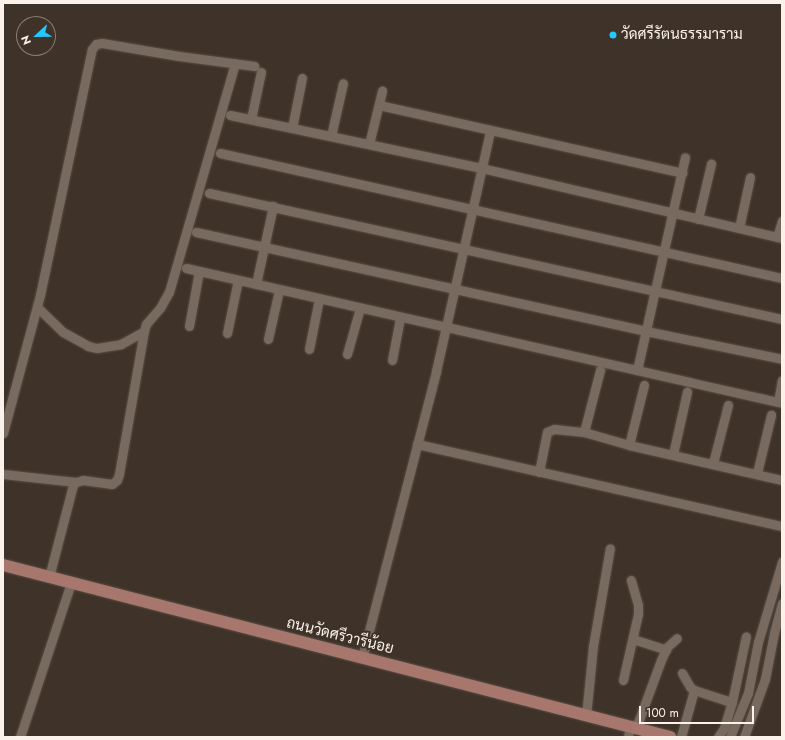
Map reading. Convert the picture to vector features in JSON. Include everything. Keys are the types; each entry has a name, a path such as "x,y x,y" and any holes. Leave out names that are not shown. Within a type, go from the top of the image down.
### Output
{"main road":[{"name":"ถนนวัดศรีวารีน้อย","path":"3,565 586,716 631,731 670,737"}],"street":[{"path":"3,433 37,307 90,58 96,44 102,43 178,56 235,63 258,69 251,119"},
{"path":"3,474 76,482 83,480 112,484 117,480 144,331 146,324 160,308 169,292 235,63"},
{"path":"292,128 302,78"},
{"path":"331,136 343,83"},
{"path":"369,144 382,91"},
{"path":"379,105 682,173"},
{"path":"230,115 481,168 780,237 782,221"},
{"path":"362,658 446,328 471,208 490,130"},
{"path":"220,153 782,278"},
{"path":"637,370 685,157"},
{"path":"698,219 711,164"},
{"path":"738,228 750,177"},
{"path":"209,193 782,319"},
{"path":"256,284 273,206"},
{"path":"196,232 646,331 782,359"},
{"path":"186,268 400,318 780,403 782,380"},
{"path":"189,326 199,271"},
{"path":"227,333 238,280"},
{"path":"268,339 279,290"},
{"path":"309,349 319,299"},
{"path":"37,307 63,332 88,346 97,348 121,344 144,331"},
{"path":"348,354 360,308"},
{"path":"392,360 400,318"},
{"path":"584,432 600,370"},
{"path":"629,445 644,385"},
{"path":"673,454 687,392"},
{"path":"714,463 728,405"},
{"path":"757,473 771,415"},
{"path":"540,472 549,430 554,428 584,432 629,445 714,463 782,480"},
{"path":"417,444 782,526"},
{"path":"48,577 73,485 76,482"},
{"path":"586,716 593,646 610,548"},
{"path":"730,737 748,693 758,642 782,562"},
{"path":"623,680 633,639 638,605 631,580"},
{"path":"20,737 71,583"},
{"path":"744,737 765,679 774,633 782,603"},
{"path":"718,737 724,728 732,702 746,636"},
{"path":"631,731 666,650 670,643 677,638"},
{"path":"633,639 666,650"},
{"path":"682,673 690,687 694,690 732,702"},
{"path":"681,737 694,690"}],"place":[{"name":"วัดศรีรัตนธรรมาราม","path":"613,35"}]}
